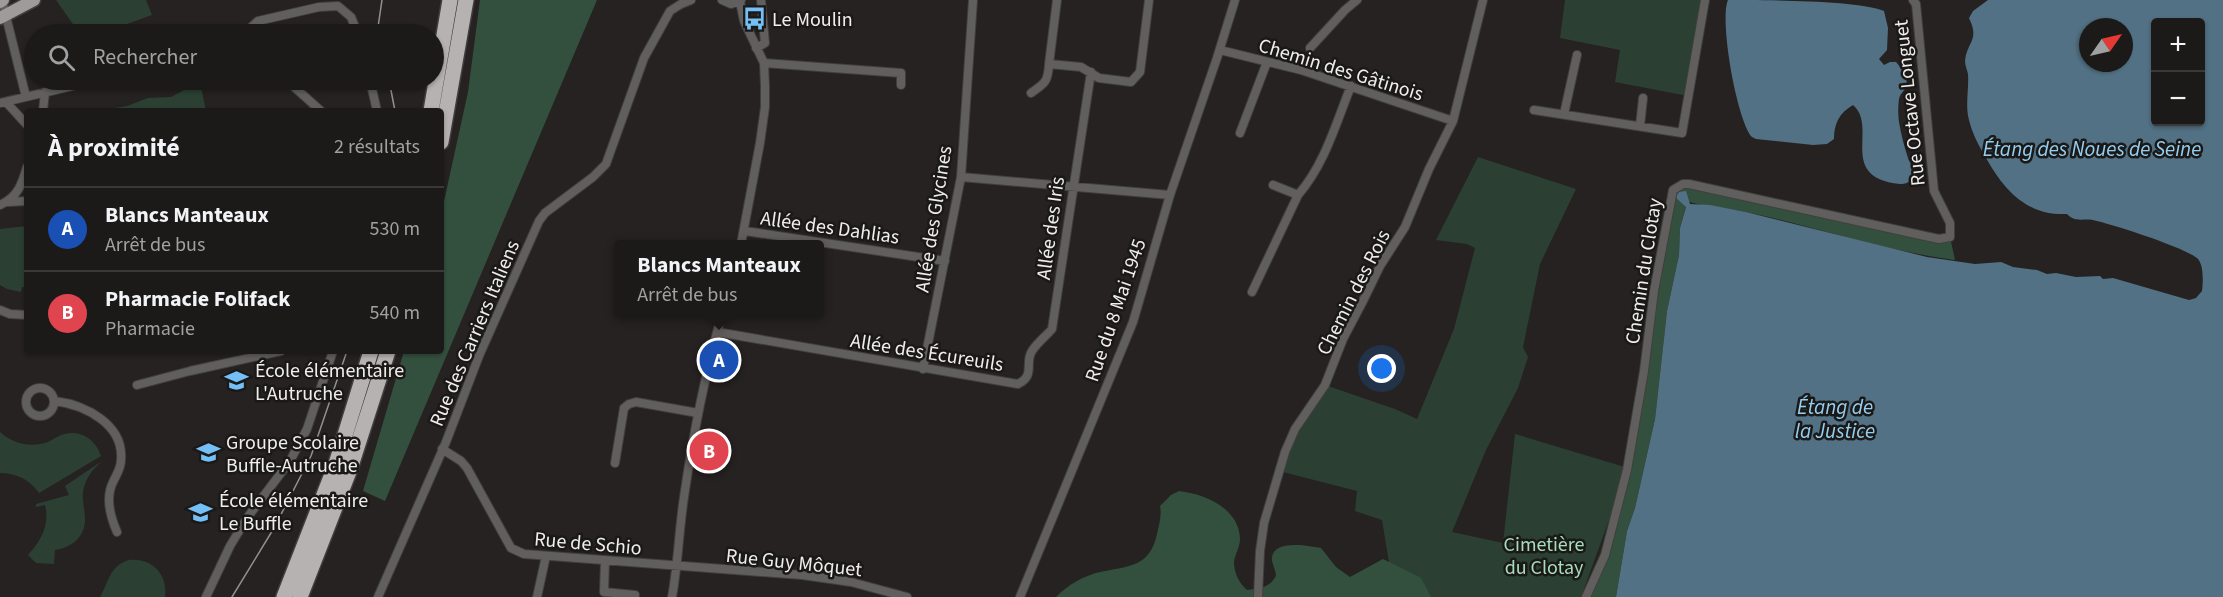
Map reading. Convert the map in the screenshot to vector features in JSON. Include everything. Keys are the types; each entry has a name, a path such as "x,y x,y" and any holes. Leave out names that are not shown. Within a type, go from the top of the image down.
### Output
{"highway":[{"path":"444,33 450,0"},
{"path":"444,125 466,0"},
{"path":"431,108 434,90"},
{"path":"284,597 336,464 370,354"},
{"path":"300,597 346,480 387,354"}],"main road":[{"path":"3,16 34,0"}],"street":[{"path":"2,0 3,16 26,97"},
{"name":"Rue des Carriers Italiens","path":"378,597 442,449 479,356 539,221 545,213 606,164 644,58 666,19 675,8 691,0"},
{"path":"722,0 731,4 740,1 744,21 764,63 765,107 742,240"},
{"path":"756,48 765,43 761,0"},
{"name":"Allée des Glycines","path":"923,369 960,177 973,0"},
{"path":"1031,93 1046,82 1048,75 1057,0"},
{"path":"1048,64 1081,67 1099,78 1131,82 1140,72 1149,0"},
{"name":"Rue du 8 Mai 1945","path":"1020,597 1133,322 1170,195 1235,0"},
{"path":"1310,48 1357,0"},
{"name":"Chemin des Rois","path":"1258,597 1264,523 1278,473 1295,429 1325,385 1343,339 1380,266 1405,227 1429,169 1453,121 1483,0"},
{"path":"1534,110 1682,133 1705,0"},
{"name":"Rue Octave Longuet","path":"1912,0 1916,4 1934,191 1950,223 1950,237"},
{"path":"255,24 258,21 319,7 338,6 351,16 354,24"},
{"name":"Chemin des Gâtinois","path":"1220,50 1301,69 1453,121"},
{"path":"1564,114 1577,56"},
{"path":"1240,133 1267,62"},
{"path":"764,63 901,73 901,85"},
{"name":"Allée des Iris","path":"1025,381 1028,376 1031,352 1052,329 1091,72"},
{"path":"1252,292 1298,195 1317,171 1351,86"},
{"path":"3,103 54,90"},
{"path":"297,90 318,108"},
{"path":"372,90 376,108"},
{"path":"43,108 45,92"},
{"path":"1640,126 1643,98"},
{"path":"3,103 24,121"},
{"path":"960,177 1170,195"},
{"path":"4,203 21,189 24,178"},
{"name":"Chemin du Clotay","path":"1586,597 1605,555 1627,470 1644,371 1656,280 1673,190 1683,184 1689,184 1939,239 1950,237"},
{"path":"1273,185 1298,195"},
{"path":"4,203 24,201"},
{"name":"Allée des Dahlias","path":"745,231 805,240"},
{"name":"Allée des Dahlias","path":"824,243 945,261"},
{"path":"0,310 10,314 24,315"},
{"path":"672,597 683,500 698,413 721,318"},
{"name":"Allée des Écureuils","path":"717,332 923,369 1018,384 1025,381"},
{"path":"137,385 190,370 267,354"},
{"path":"206,597 225,556 242,527 290,461 307,429 332,354"},
{"path":"54,401 68,403 97,415 117,439 122,461 109,496 112,519 117,532"},
{"path":"615,463 624,408 629,404 636,402 698,413"},
{"name":"Rue de Schio","path":"442,449 466,468 511,548 524,554 677,567"},
{"path":"537,597 546,556"},
{"path":"605,561 604,592 635,595"},
{"name":"Rue Guy Môquet","path":"677,567 824,578 859,583 907,597"}],"green space":[{"path":"56,0 146,0 152,15 127,24 73,24"},
{"path":"480,0 597,0 385,501 363,491 403,354 444,354 444,201 468,92"},
{"path":"1565,0 1705,0 1688,96 1615,82 1620,50 1560,38"},
{"path":"184,90 202,90 205,108 115,108 148,98 171,97"},
{"name":"Cimetière du Clotay","path":"1478,157 1576,189 1540,264 1523,347 1528,357 1518,388 1486,450 1452,532 1503,543 1515,434 1628,468 1581,597 1414,597 1393,587 1382,520 1355,511 1357,491 1279,471 1295,429 1325,385 1417,419 1454,329 1475,248 1467,244 1436,240"},
{"path":"1683,184 1925,236 1950,237 1955,260 1902,251 1772,218 1701,205 1675,197 1686,206 1680,228 1679,255 1667,311 1655,419 1635,508 1627,531 1616,597 1586,597 1605,555 1624,481 1671,196"},
{"path":"24,226 24,287 21,292 0,285 0,229"},
{"path":"0,432 17,442 29,445 42,444 71,433 82,435 96,445 101,456 39,493 22,478 0,473"},
{"path":"102,461 85,483 83,532 72,544 55,550 54,564 36,563 28,555 40,538 45,526 46,512 45,505 36,507 36,504 69,495 65,486"},
{"path":"1179,491 1199,495 1219,504 1234,519 1240,539 1234,562 1235,570 1239,581 1247,590 1264,587 1276,576 1272,559 1274,551 1286,546 1301,545 1321,548 1336,567 1350,577 1383,559 1421,578 1431,597 1056,597 1070,585 1088,576 1129,566 1144,559 1154,545 1160,520 1160,506 1171,495"},
{"path":"129,560 145,562 157,569 164,581 165,597 100,597 113,570"}],"water":[{"path":"1728,0 1833,3 1872,7 1884,11 1888,28 1887,50 1879,59 1884,65 1896,62 1906,77 1907,84 1900,97 1898,113 1904,144 1913,168 1913,176 1910,180 1900,184 1881,179 1869,172 1862,150 1860,114 1853,105 1841,115 1836,124 1834,139 1827,144 1813,145 1752,137 1741,112 1731,70 1726,28"},
{"name":"Étang de la Justice","path":"1988,0 2223,0 2223,597 1616,597 1627,531 1635,508 1655,419 1667,311 1679,255 1680,228 1686,207 1675,197 1679,192 1686,191 1690,204 1710,205 1746,212 1927,257 1975,264 2001,262 2013,267 2037,270 2047,274 2113,278 2189,300 2196,298 2202,291 2201,266 2198,259 2191,254 2102,222 2040,211 2018,199 2001,181 1978,144 1968,115 1968,74 1965,61 1973,36 1969,18 1973,11"}],"tram line":[{"path":"378,24 382,0"},
{"path":"391,90 394,108"},
{"path":"232,597 274,528 311,456 346,354"}],"place":[{"name":"Le Moulin","path":"754,19"},
{"name":"Blancs Manteaux","path":"719,360"},
{"name":"École élémentaire L'Autruche","path":"237,381"},
{"name":"Pharmacie Folifack","path":"709,451"},
{"name":"Groupe Scolaire Buffle-Autruche","path":"208,453"},
{"name":"École élémentaire Le Buffle","path":"201,512"}],"water label":[{"name":"Étang des Noues de Seine","path":"2092,149"}]}
